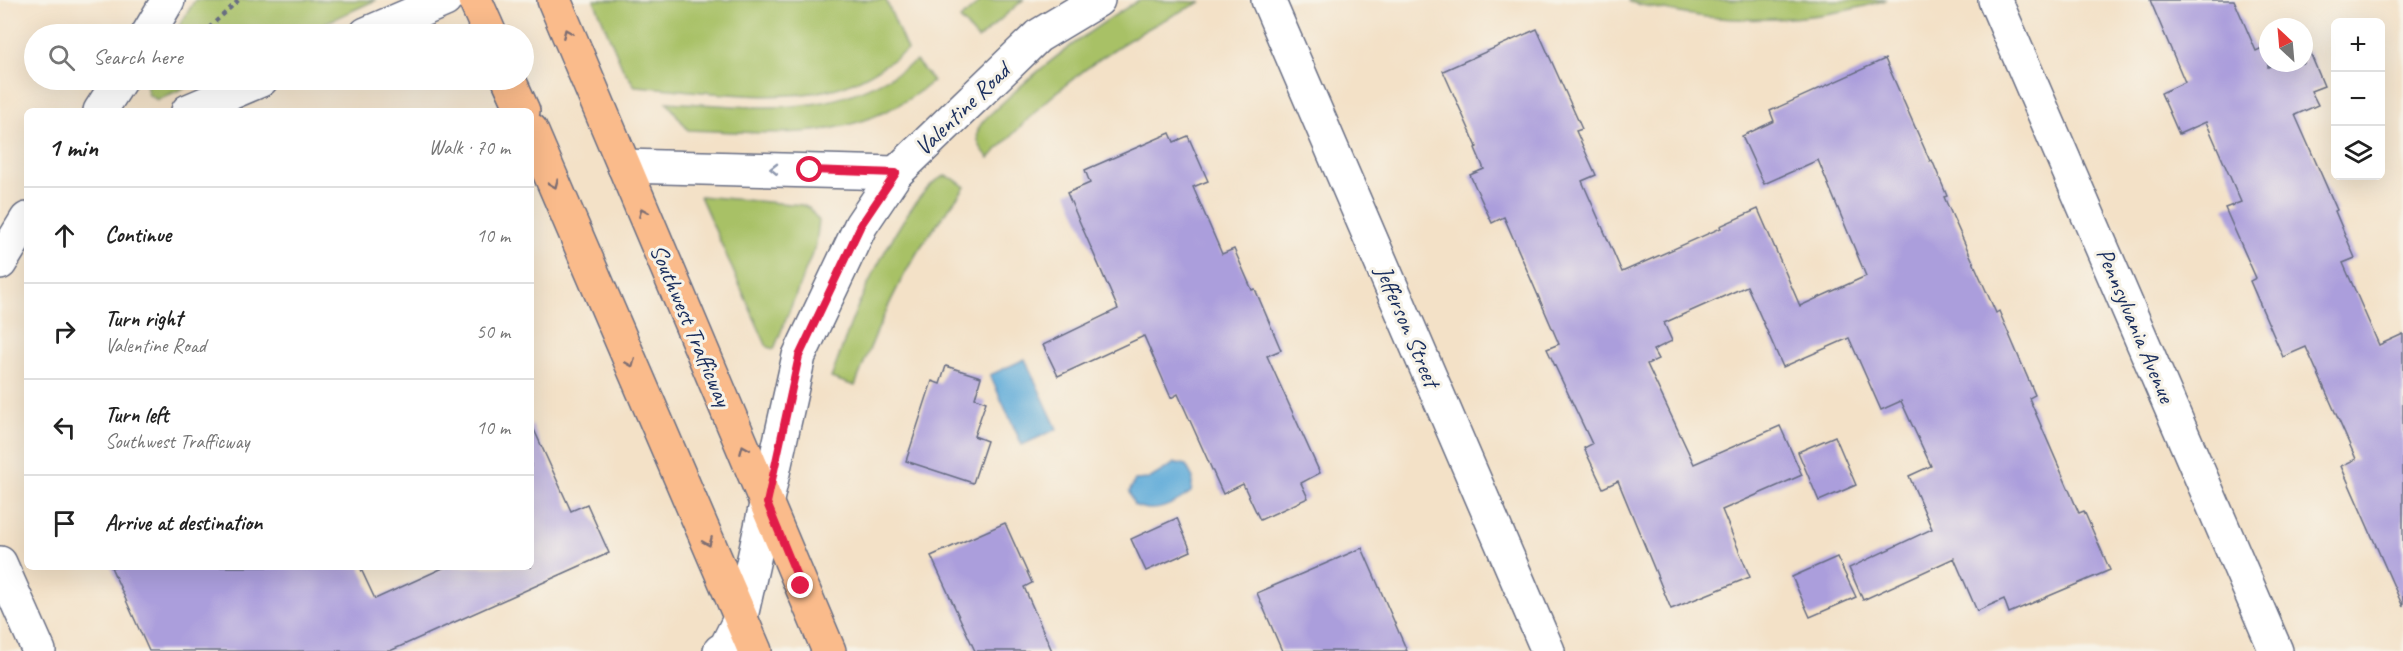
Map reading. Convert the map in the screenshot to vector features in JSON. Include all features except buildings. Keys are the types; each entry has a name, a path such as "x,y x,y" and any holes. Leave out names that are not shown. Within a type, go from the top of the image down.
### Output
{"main road":[{"path":"475,0 486,24"},
{"name":"Southwest Trafficway","path":"554,0 828,651"},
{"path":"514,90 522,108"},
{"path":"534,137 755,651"}],"street":[{"path":"154,24 168,0"},
{"path":"389,24 445,0"},
{"name":"Valentine Road","path":"720,651 726,647 741,617 799,356 861,225 896,173 1038,36 1098,0"},
{"name":"Jefferson Street","path":"1268,0 1548,651"},
{"name":"Pennsylvania Avenue","path":"1995,0 2276,651"},
{"path":"102,108 114,90"},
{"path":"195,108 237,90"},
{"path":"624,166 896,173"},
{"path":"0,263 24,224"},
{"path":"0,563 39,651"}],"path":[{"path":"213,24 239,0"}],"green space":[{"path":"195,0 376,0 323,24 180,24"},
{"path":"594,0 886,0 907,50 879,69 850,84 806,94 758,96 635,86 623,69"},
{"path":"982,0 1023,0 978,39 960,19"},
{"path":"1139,0 1201,2 1141,33 1102,57 1049,99 989,158 977,138 979,126 984,120 1032,76 1066,49"},
{"path":"1629,0 1886,0 1843,11 1797,18 1728,19 1657,9 1629,2"},
{"path":"916,61 933,81 904,102 876,116 816,131 754,133 688,130 667,102 766,107 825,102 884,80"},
{"path":"147,90 180,90 157,100 148,94"},
{"path":"945,176 965,187 918,251 900,283 855,386 831,378 857,308 895,234 920,196 933,183"},
{"path":"700,196 802,205 809,208 819,221 816,244 774,349 767,347"}],"water":[{"path":"1025,359 1057,429 1022,445 990,375"},
{"path":"1175,463 1186,465 1193,478 1191,492 1157,509 1134,505 1129,492 1135,480 1149,479"}],"route":[{"path":"801,586 767,503 799,356 861,225 896,173 810,170"}]}
